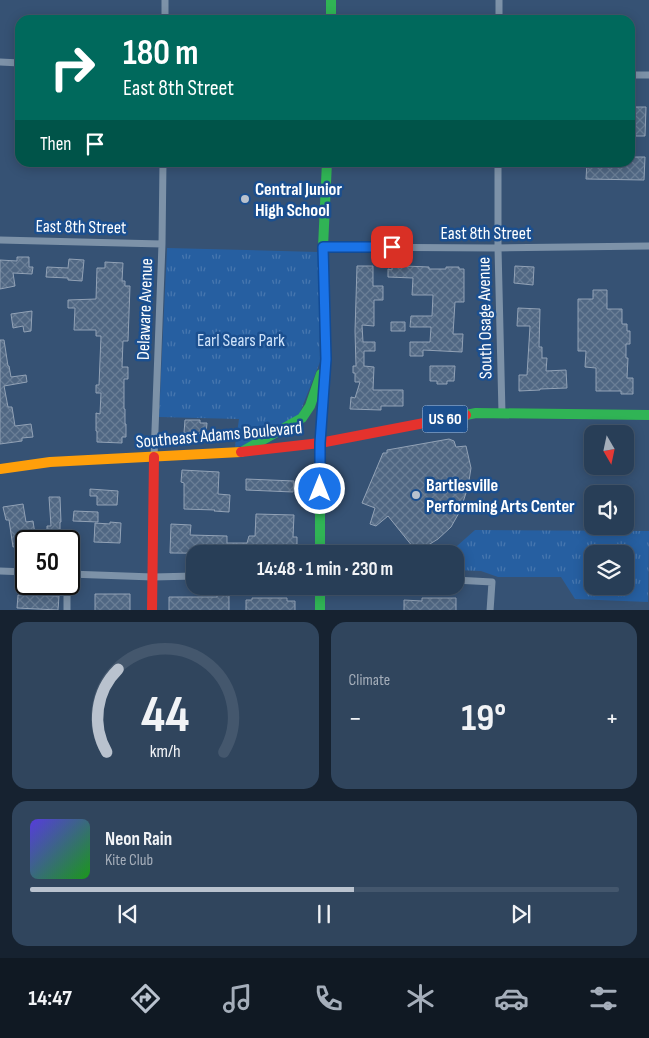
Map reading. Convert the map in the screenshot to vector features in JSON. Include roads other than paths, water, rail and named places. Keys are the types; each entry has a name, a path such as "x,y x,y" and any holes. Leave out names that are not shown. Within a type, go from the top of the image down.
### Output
{"main road":[{"path":"331,0 331,15"},
{"path":"320,545 320,443 326,359 323,247 326,167"},
{"path":"243,451 302,418 310,406 326,359"},
{"name":"Southeast Adams Boulevard","path":"0,469 50,462 230,453 320,443 476,413 649,415"},
{"path":"152,610 154,457"},
{"path":"320,595 320,610"}],"street":[{"path":"165,0 165,15"},
{"path":"499,0 499,15"},
{"path":"0,62 15,62"},
{"path":"635,75 649,75"},
{"name":"Delaware Avenue","path":"154,457 163,167"},
{"name":"South Osage Avenue","path":"498,167 502,412"},
{"name":"East 8th Street","path":"0,240 162,244"},
{"name":"East 8th Street","path":"323,247 498,248 649,246"},
{"path":"0,571 15,572"},
{"path":"80,574 186,576"},
{"path":"464,580 492,582 490,610"},
{"path":"67,595 67,610"}],"place":[{"name":"Central Junior High School","path":"245,199"},
{"name":"Bartlesville Performing Arts Center","path":"416,495"}],"park label":[{"name":"Earl Sears Park","path":"241,340"}]}
